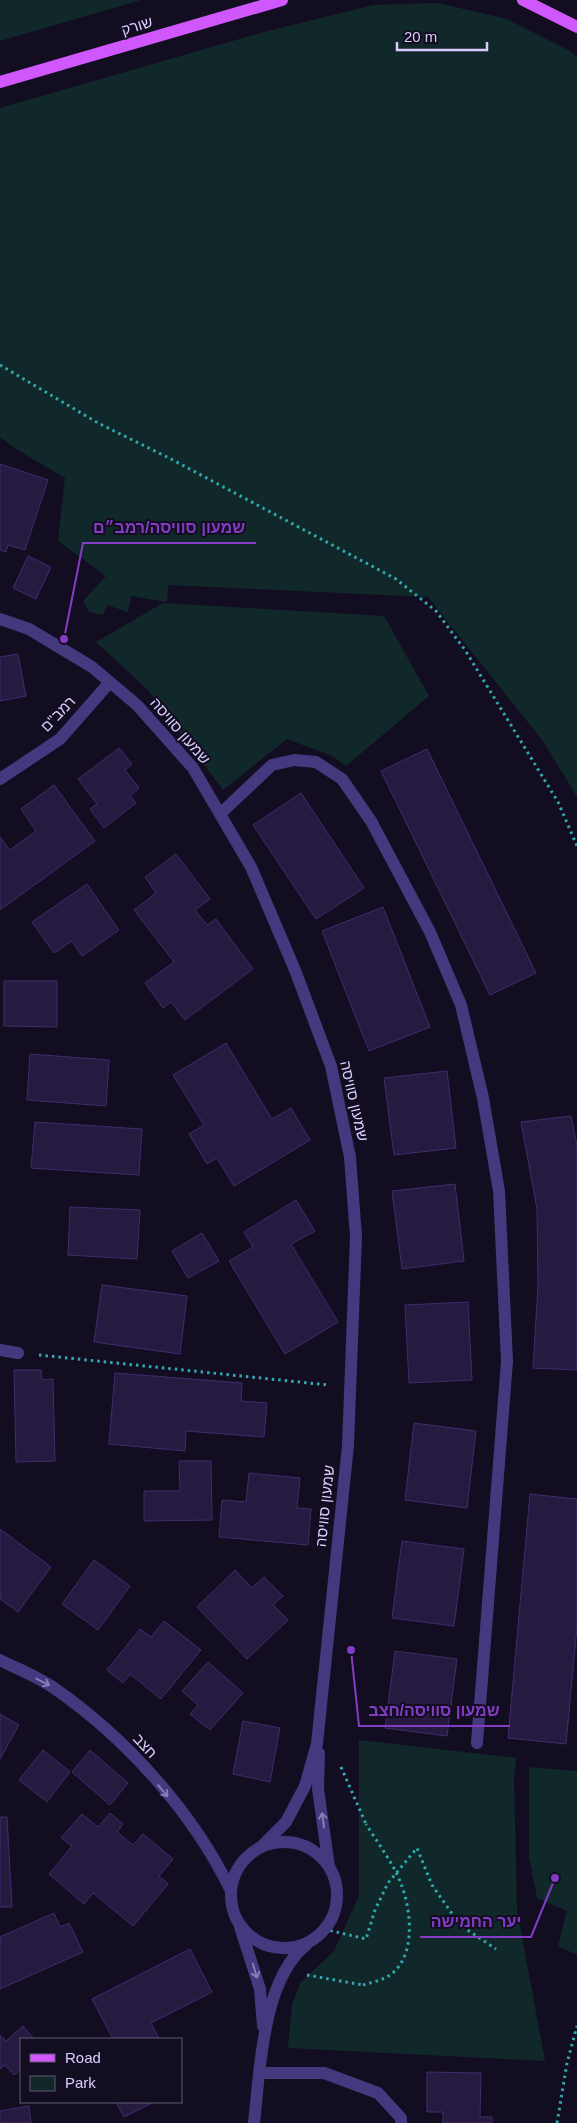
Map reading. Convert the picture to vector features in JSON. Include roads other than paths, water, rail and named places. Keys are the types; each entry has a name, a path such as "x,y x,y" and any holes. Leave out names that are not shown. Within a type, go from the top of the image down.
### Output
{"main road":[{"name":"שורק","path":"0,82 282,0"},
{"path":"523,0 577,27"}],"street":[{"name":"שמעון סוויסה","path":"0,619 29,628 92,667 136,705 194,768 251,867 295,970 331,1066 350,1157 356,1238 348,1445 317,1744 305,1786 286,1822 261,1847"},
{"name":"רמב\"ם","path":"0,779 60,739 110,682"},
{"path":"220,814 272,765 294,760 316,762 342,778 371,821 430,932 461,1005 484,1098 499,1191 505,1276 507,1361 477,1744"},
{"path":"0,1350 18,1353"},
{"name":"חצב","path":"0,1660 53,1688 107,1729 150,1774 198,1833 215,1859 231,1891"},
{"name":"שמעון סוויסה","path":"320,1718 318,1789 329,1868"},
{"path":"254,2123 263,2034 260,1989 234,1914 231,1891 234,1877 240,1865 249,1854 261,1847 276,1842 307,1847 319,1856 329,1868 336,1883 337,1899 333,1915 324,1929 297,1952 285,1971 263,2034"},
{"path":"239,1924 248,1934 260,1942 273,1947 300,1946 312,1940"},
{"path":"259,2073 324,2073 378,2093 400,2118 401,2123"}],"place":[{"name":"שמעון סוויסה/רמב״ם","path":"64,639"},
{"name":"שמעון סוויסה/חצב","path":"351,1650"},
{"name":"יער החמישה","path":"555,1878"}]}
